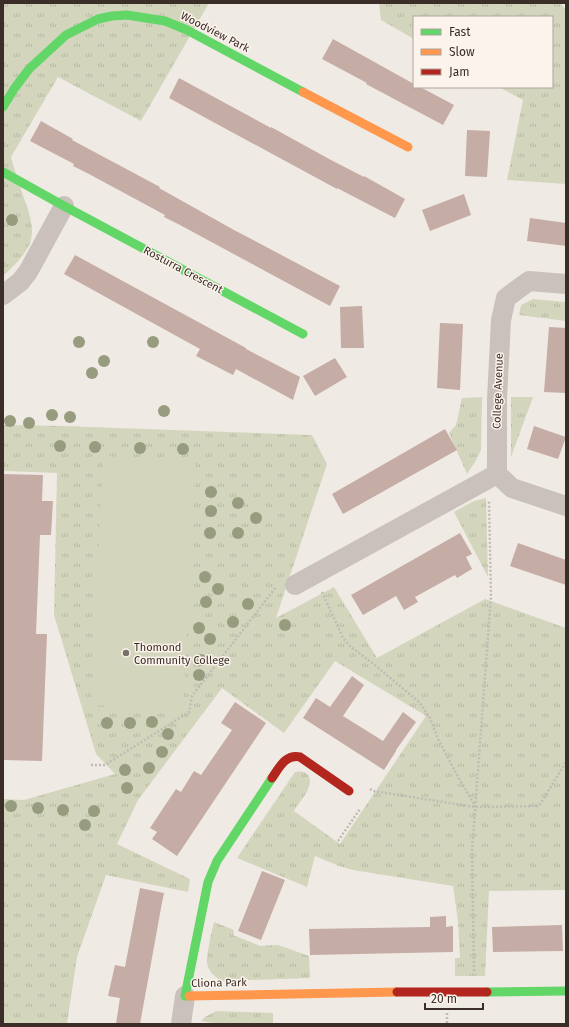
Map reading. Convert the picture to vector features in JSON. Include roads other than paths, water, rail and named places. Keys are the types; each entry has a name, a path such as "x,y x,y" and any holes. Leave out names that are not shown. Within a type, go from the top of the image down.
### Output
{"street":[{"name":"Woodview Park","path":"3,106 29,69 66,35 98,19 112,16 138,16 165,21 187,30 408,147"},
{"name":"Rosturra Crescent","path":"3,172 303,334"},
{"path":"3,294 20,282 28,272 64,206"},
{"name":"College Avenue","path":"492,476 501,320 506,298 529,281 566,284"},
{"path":"287,585 492,476 512,488 566,506"},
{"name":"Cliona Park","path":"349,791 300,757 294,756 283,762 217,861 212,871 208,882 185,996 321,993 566,991"},
{"path":"181,1024 185,996"}],"place":[{"name":"Thomond Community College","path":"126,653"}]}
